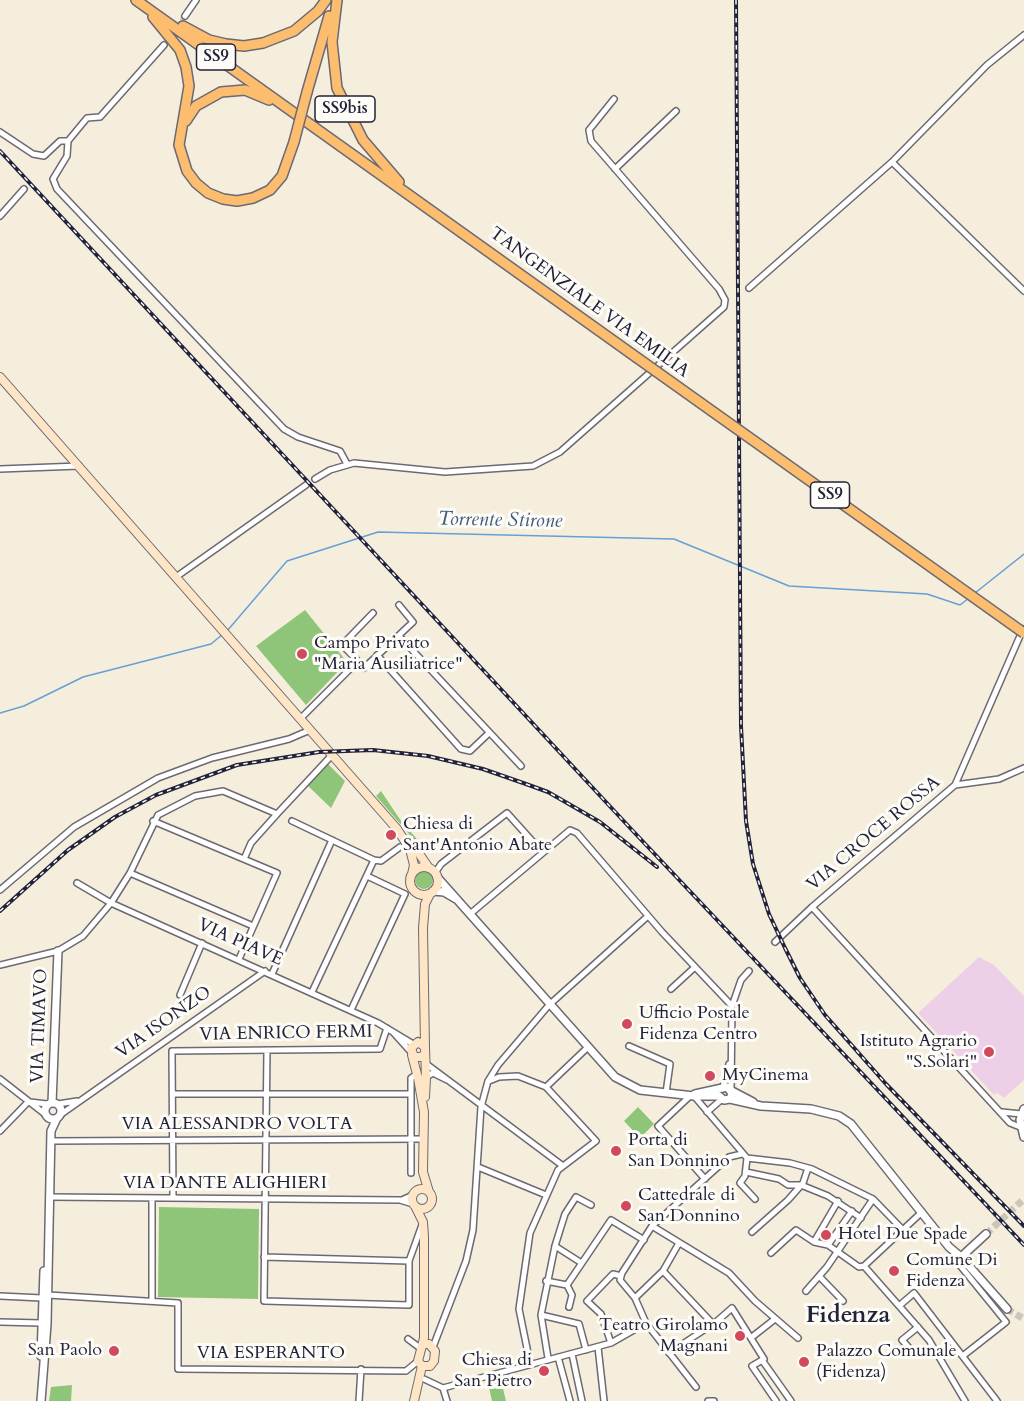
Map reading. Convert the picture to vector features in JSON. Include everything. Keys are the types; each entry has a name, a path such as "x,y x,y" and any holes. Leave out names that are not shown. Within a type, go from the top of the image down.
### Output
{"main road":[{"path":"138,2 204,38 244,45 280,38 294,31 313,16 326,0"},
{"name":"SS9bis","path":"138,2 171,37 186,67 189,86 181,132 182,158 196,183 208,193 237,201 253,198 270,189 282,176 335,0"},
{"name":"SS9bis","path":"335,0 333,64 344,106 376,159 413,197"},
{"name":"TANGENZIALE VIA EMILIA","path":"138,2 1024,633"},
{"name":"SS9bis","path":"181,132 196,106 221,92 245,90 290,110"},
{"path":"0,377 397,829 410,849 414,865 410,881 415,892 423,928"},
{"path":"397,829 408,838 434,872 438,885 425,904 423,928 425,1063 420,1077"},
{"path":"412,874 419,868 434,872"},
{"path":"415,892 422,895 432,892"},
{"path":"423,1222 414,1200 423,1172 424,1105 413,1049 424,1024"},
{"path":"413,1049 419,1058 425,1050"},
{"path":"413,1049 425,1050"},
{"path":"415,1398 422,1377 426,1344 423,1222 432,1200 423,1172"},
{"path":"414,1200 422,1190 429,1192"},
{"path":"414,1200 423,1209 428,1207"},
{"path":"423,1364 434,1361 426,1344"}],"street":[{"path":"185,16 196,0"},
{"path":"749,288 892,162 987,65 1024,35"},
{"path":"164,45 100,117 87,118 68,141 67,156 53,179 57,189 284,429 298,437 340,451 347,464"},
{"path":"315,479 347,464 361,462 445,472 533,466 560,452 723,309 725,300 719,289 591,141 589,130 614,99"},
{"path":"615,169 676,111"},
{"path":"0,132 33,154 44,156 60,141 68,141"},
{"path":"892,162 1024,291"},
{"path":"0,216 24,189"},
{"path":"0,469 79,466"},
{"path":"176,577 306,485"},
{"path":"373,613 342,645 364,668 413,622 399,605"},
{"name":"VIA CROCE ROSSA","path":"1020,1127 1010,1124 812,907 955,785 1024,628"},
{"path":"399,636 521,766"},
{"path":"377,655 461,749 470,751 489,733"},
{"path":"300,718 358,661"},
{"path":"0,890 74,827 158,778 212,758 288,739 310,730"},
{"path":"244,859 251,843 332,755"},
{"path":"955,785 999,778 1024,768"},
{"path":"0,965 58,951 83,936 111,903 130,873 153,820 158,815 195,796 223,791 277,814"},
{"path":"542,852 507,813 441,864 434,872 549,1005 615,1077 640,1090 692,1096 725,1093 760,1106 811,1109 839,1116 852,1124 949,1247 1007,1309"},
{"path":"153,820 277,873 239,959"},
{"path":"292,821 374,860 381,861 399,848"},
{"path":"470,914 570,830 577,833 648,916 732,1006"},
{"path":"272,974 332,840"},
{"path":"312,992 374,860"},
{"path":"130,873 253,926"},
{"path":"351,1010 405,894 367,876"},
{"name":"VIA PIAVE","path":"77,883 111,903 351,1010 389,1030 413,1049"},
{"path":"432,892 451,895 460,902"},
{"path":"776,942 812,907"},
{"path":"408,1339 426,1344 466,1261 473,1230 481,1107 488,1081 498,1065 549,1005 648,916"},
{"path":"180,995 202,943"},
{"name":"VIA TIMAVO","path":"52,1104 58,951"},
{"path":"671,989 695,967"},
{"name":"VIA ISONZO","path":"58,1116 265,971"},
{"path":"707,1112 725,1093 731,1057 732,1006 741,980 749,971"},
{"name":"VIA ENRICO FERMI","path":"173,1094 172,1051 380,1049 389,1030"},
{"path":"629,1046 670,1064 666,1093"},
{"path":"546,1087 588,1047"},
{"path":"267,1050 264,1301 409,1305 409,1261 423,1222"},
{"path":"425,1063 563,1166"},
{"path":"411,1173 411,1078 433,1073 448,1081"},
{"path":"488,1081 500,1077 518,1076 546,1087 596,1140 563,1166 546,1195 527,1246 519,1309 530,1364"},
{"path":"0,1079 46,1115 58,1116"},
{"path":"173,1198 173,1094 266,1096 411,1094"},
{"path":"692,1096 747,1158 808,1168 873,1199 902,1229"},
{"path":"692,1096 658,1126 705,1179"},
{"name":"VIA ISONZO","path":"28,1102 52,1104 82,1100"},
{"path":"0,1131 28,1102"},
{"path":"41,1401 51,1141 51,1131 46,1115 52,1104"},
{"path":"52,1104 58,1116"},
{"path":"1000,1112 1007,1115 1022,1112 1020,1127 1024,1137"},
{"path":"51,1131 58,1116"},
{"name":"VIA ALESSANDRO VOLTA","path":"51,1141 424,1139"},
{"path":"696,1387 646,1323 635,1298 620,1280 652,1226 729,1156 742,1154"},
{"path":"747,1158 746,1172 740,1183 754,1199"},
{"path":"478,1167 546,1195"},
{"path":"752,1232 788,1200 801,1185 808,1168"},
{"path":"746,1172 779,1179 788,1185 801,1185 838,1201 861,1218"},
{"name":"VIA DANTE ALIGHIERI","path":"49,1197 414,1200"},
{"path":"548,1358 541,1315 546,1281 555,1246 565,1214 576,1197 591,1205"},
{"path":"0,1296 152,1300 152,1198"},
{"path":"806,1291 838,1252 873,1199"},
{"path":"814,1242 838,1201"},
{"path":"828,1245 852,1211"},
{"path":"771,1253 796,1230 814,1242 828,1245 859,1267 864,1266 922,1212"},
{"path":"569,1307 572,1294 566,1288 567,1285 580,1262 611,1220 644,1240"},
{"path":"652,1226 729,1273 798,1338"},
{"path":"964,1354 1006,1322 958,1263 960,1257 986,1234"},
{"path":"635,1298 663,1271 679,1243"},
{"path":"555,1246 580,1262"},
{"path":"264,1257 409,1261"},
{"path":"864,1266 929,1340 964,1401"},
{"path":"663,1271 713,1324"},
{"path":"611,1343 601,1314 588,1301 613,1274 621,1276"},
{"path":"819,1276 843,1301"},
{"path":"546,1281 567,1285"},
{"path":"899,1306 915,1293 964,1354 997,1401"},
{"path":"42,1364 41,1323 45,1297"},
{"name":"VIA ESPERANTO","path":"152,1300 178,1303 178,1369 406,1371 423,1364"},
{"path":"669,1353 713,1324 732,1308 752,1336 763,1360 791,1401"},
{"path":"541,1315 579,1324 586,1350"},
{"path":"752,1336 776,1319"},
{"path":"0,1322 41,1323"},
{"path":"422,1377 443,1388 548,1358 611,1343 646,1323"},
{"path":"911,1350 903,1340 918,1327"},
{"path":"598,1347 605,1387 604,1401"},
{"path":"572,1353 582,1401"},
{"path":"558,1357 570,1401"},
{"path":"763,1360 752,1366 777,1401"},
{"path":"359,1401 361,1369"},
{"path":"443,1388 447,1401"}],"shaded area":[{"name":"Istituto Agrario \"S.Solari\"","path":"979,957 994,965 1024,996 1024,1080 1004,1098 997,1093 994,1095 918,1013"}],"green space":[{"name":"Campo Privato \"Maria Ausiliatrice\"","path":"305,610 347,662 306,705 256,646"},
{"path":"327,763 345,781 331,808 307,785"},
{"path":"381,791 399,818 427,851 422,854 415,841 376,796"},
{"path":"424,871 432,876 433,880 428,888 424,889 416,884 415,880 420,872"},
{"path":"638,1107 654,1124 640,1138 624,1121"},
{"path":"159,1207 259,1209 258,1299 158,1297"},
{"path":"501,1380 506,1401 492,1401 488,1383"},
{"path":"72,1385 71,1401 49,1401 51,1387"}],"waterway":[{"name":"Torrente Stirone","path":"227,631 287,561 378,532 674,539 789,586 927,594 960,605 969,598"},
{"name":"Torrente Stirone","path":"975,593 1024,554"},
{"name":"Torrente Stirone","path":"0,713 24,706 83,677 211,644 223,634"}],"tunnel":[{"path":"164,45 185,16"},
{"path":"986,1234 1024,1199"},
{"path":"1007,1309 1024,1319"}],"railway":[{"path":"736,0 741,726 746,821 753,864 769,914 785,948 800,978 825,1015 886,1084 1024,1226"},
{"path":"0,151 632,830 1024,1245"},
{"path":"0,911 68,850 115,817 156,795 237,765 319,752 373,750 428,756 483,769 548,792 600,822 657,867"}],"place":[{"name":"Campo Privato \"Maria Ausiliatrice\"","path":"302,654"},
{"name":"Chiesa di Sant'Antonio Abate","path":"391,835"},
{"name":"Ufficio Postale Fidenza Centro","path":"627,1024"},
{"name":"Istituto Agrario \"S.Solari\"","path":"989,1052"},
{"name":"MyCinema","path":"710,1076"},
{"name":"Porta di San Donnino","path":"616,1151"},
{"name":"Cattedrale di San Donnino","path":"626,1206"},
{"name":"Hotel Due Spade","path":"826,1235"},
{"name":"Comune Di Fidenza","path":"894,1271"},
{"name":"Teatro Girolamo Magnani","path":"740,1336"},
{"name":"San Paolo","path":"114,1351"},
{"name":"Palazzo Comunale (Fidenza)","path":"804,1362"},
{"name":"Chiesa di San Pietro","path":"544,1371"}],"district":[{"name":"Fidenza","path":"848,1316"}]}
